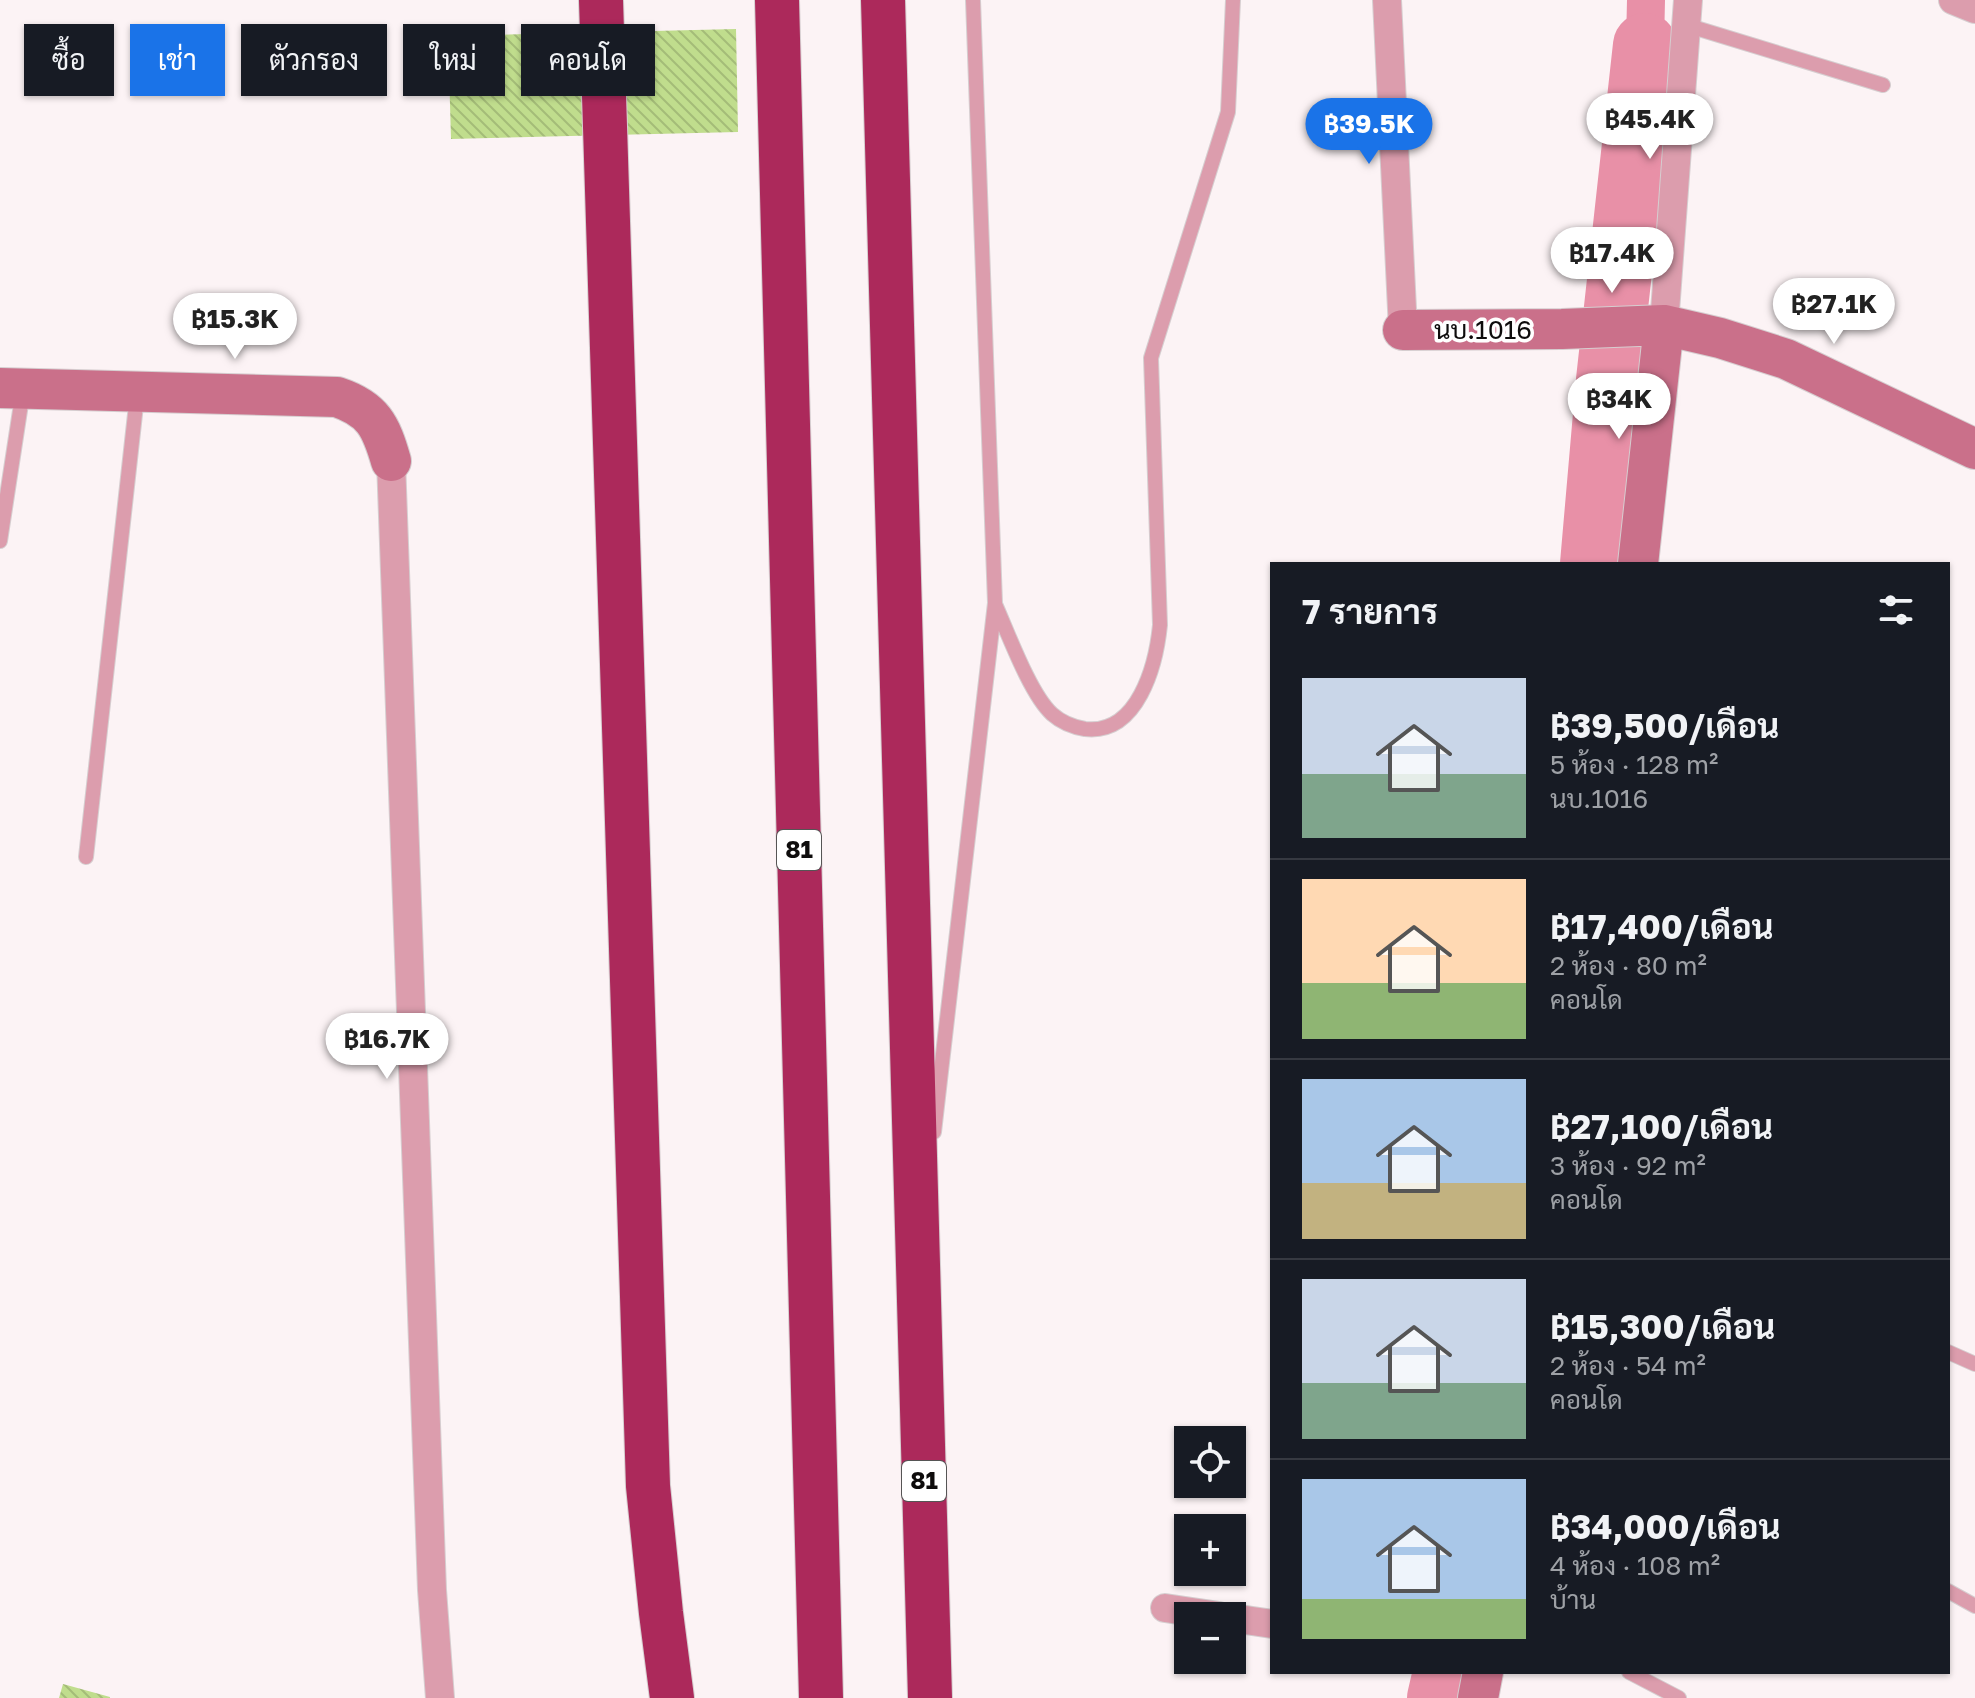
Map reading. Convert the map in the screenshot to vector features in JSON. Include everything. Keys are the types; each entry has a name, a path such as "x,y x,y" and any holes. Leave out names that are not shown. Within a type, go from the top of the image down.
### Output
{"highway":[{"path":"601,0 648,1486 672,1698"},
{"name":"81","path":"777,0 821,1698"},
{"name":"81","path":"883,0 930,1698"}],"street":[{"path":"1387,0 1403,330"},
{"path":"1953,0 1975,9"},
{"path":"1638,562 1664,325 1687,13"},
{"name":"นบ.1016","path":"1403,330 1664,325 1720,338 1786,359 1975,449"},
{"path":"11,388 337,397 355,403 373,418 384,436 391,461 432,1590 440,1698"},
{"path":"1165,1608 1174,1609"},
{"path":"1246,1620 1270,1624"},
{"path":"1478,1698 1483,1674"}],"lane":[{"path":"931,1154 995,603 973,0"},
{"path":"995,603 1033,689 1051,714 1064,723 1090,730 1117,723 1127,713 1152,671 1160,625 1151,358 1228,112 1233,0"},
{"path":"1687,13 1883,85"},
{"path":"0,541 11,388"},
{"path":"86,857 138,391"},
{"path":"918,1264 929,1169"},
{"path":"1950,1353 1975,1364"},
{"path":"1950,1592 1975,1606"},
{"path":"1633,1674 1679,1698"}],"building":[{"path":"736,29 738,132 451,139 450,96 505,96 505,35 521,34 521,96 655,96 655,31"},
{"path":"63,1684 110,1697 110,1698 59,1698"}],"waterway":[{"path":"1645,45 1646,0"},
{"path":"1592,562 1608,380 1645,45"},
{"path":"1439,1698 1445,1674"}]}
